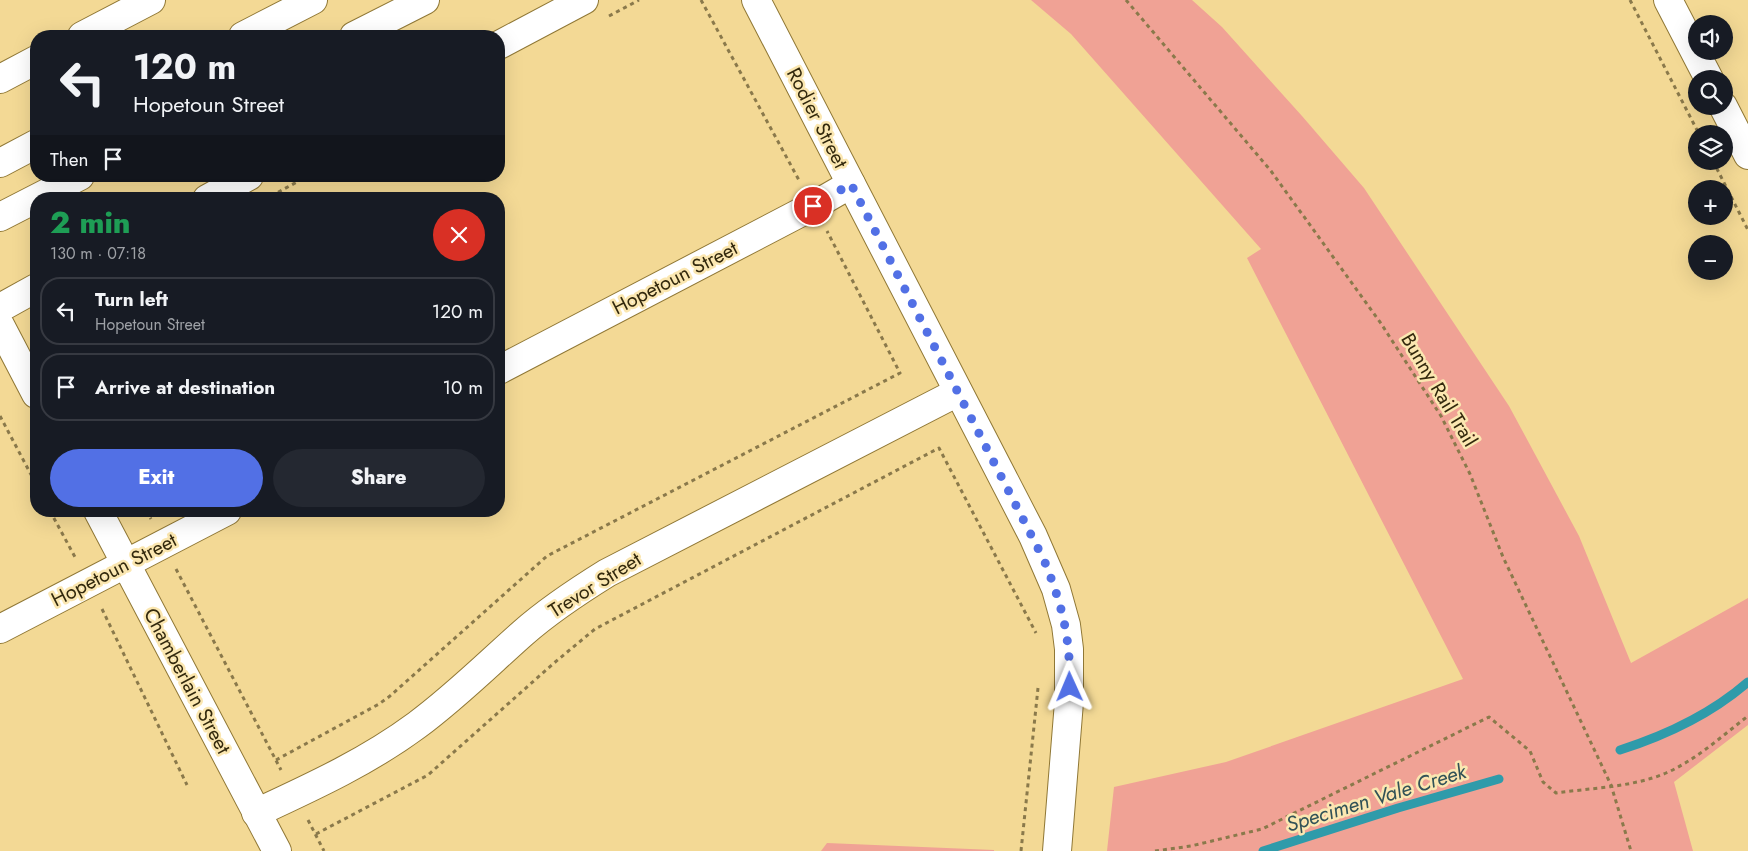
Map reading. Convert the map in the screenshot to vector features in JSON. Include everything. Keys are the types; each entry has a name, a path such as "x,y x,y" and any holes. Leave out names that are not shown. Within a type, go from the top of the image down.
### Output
{"street":[{"path":"94,30 152,0"},
{"path":"255,30 313,0"},
{"path":"366,30 425,0"},
{"path":"505,42 584,0"},
{"name":"Rodier Street","path":"756,0 1044,560 1056,589 1066,625 1069,649 1070,702 1057,851"},
{"path":"1668,0 1704,70"},
{"path":"0,79 30,63"},
{"path":"1728,115 1748,155"},
{"path":"0,163 30,147"},
{"path":"49,192 68,182"},
{"path":"220,192 238,182"},
{"name":"Hopetoun Street","path":"505,367 813,206 851,184"},
{"path":"0,217 30,202"},
{"path":"0,308 30,291"},
{"path":"0,325 30,382"},
{"name":"Trevor Street","path":"256,813 351,768 401,737 466,685 524,632 569,598 607,573 958,392"},
{"name":"Chamberlain Street","path":"101,517 277,851"},
{"name":"Hopetoun Street","path":"0,629 215,517"}],"path":[{"path":"701,0 813,206 900,373"},
{"name":"Bunny Rail Trail","path":"1126,0 1271,171 1380,322 1441,416 1470,474 1503,557 1611,786 1630,851"},
{"path":"1630,0 1694,125"},
{"path":"1718,170 1748,230"},
{"path":"279,192 297,182"},
{"path":"0,416 30,473"},
{"path":"316,834 428,775 595,629 939,448 1038,636"},
{"path":"172,562 294,795"},
{"path":"98,601 187,785"},
{"path":"1021,851 1038,683"},
{"path":"1155,851 1191,846 1262,829 1489,717 1530,751 1543,782 1556,793 1641,781 1668,772 1689,760 1748,716"}],"shaded area":[{"path":"1031,0 1192,0 1222,27 1364,188 1509,406 1579,536 1631,663 1748,598 1748,725 1674,782 1693,851 1107,851 1114,787 1226,762 1463,679 1247,258 1261,249 1071,34"},
{"path":"827,843 994,850 994,851 821,851"}],"waterway":[{"name":"Specimen Vale Creek","path":"1620,750 1654,738 1687,723 1734,694 1748,682"},
{"name":"Specimen Vale Creek","path":"1263,851 1398,808 1499,779"}],"route":[{"path":"813,206 851,184 1044,560 1056,589 1066,625 1070,687"}]}
